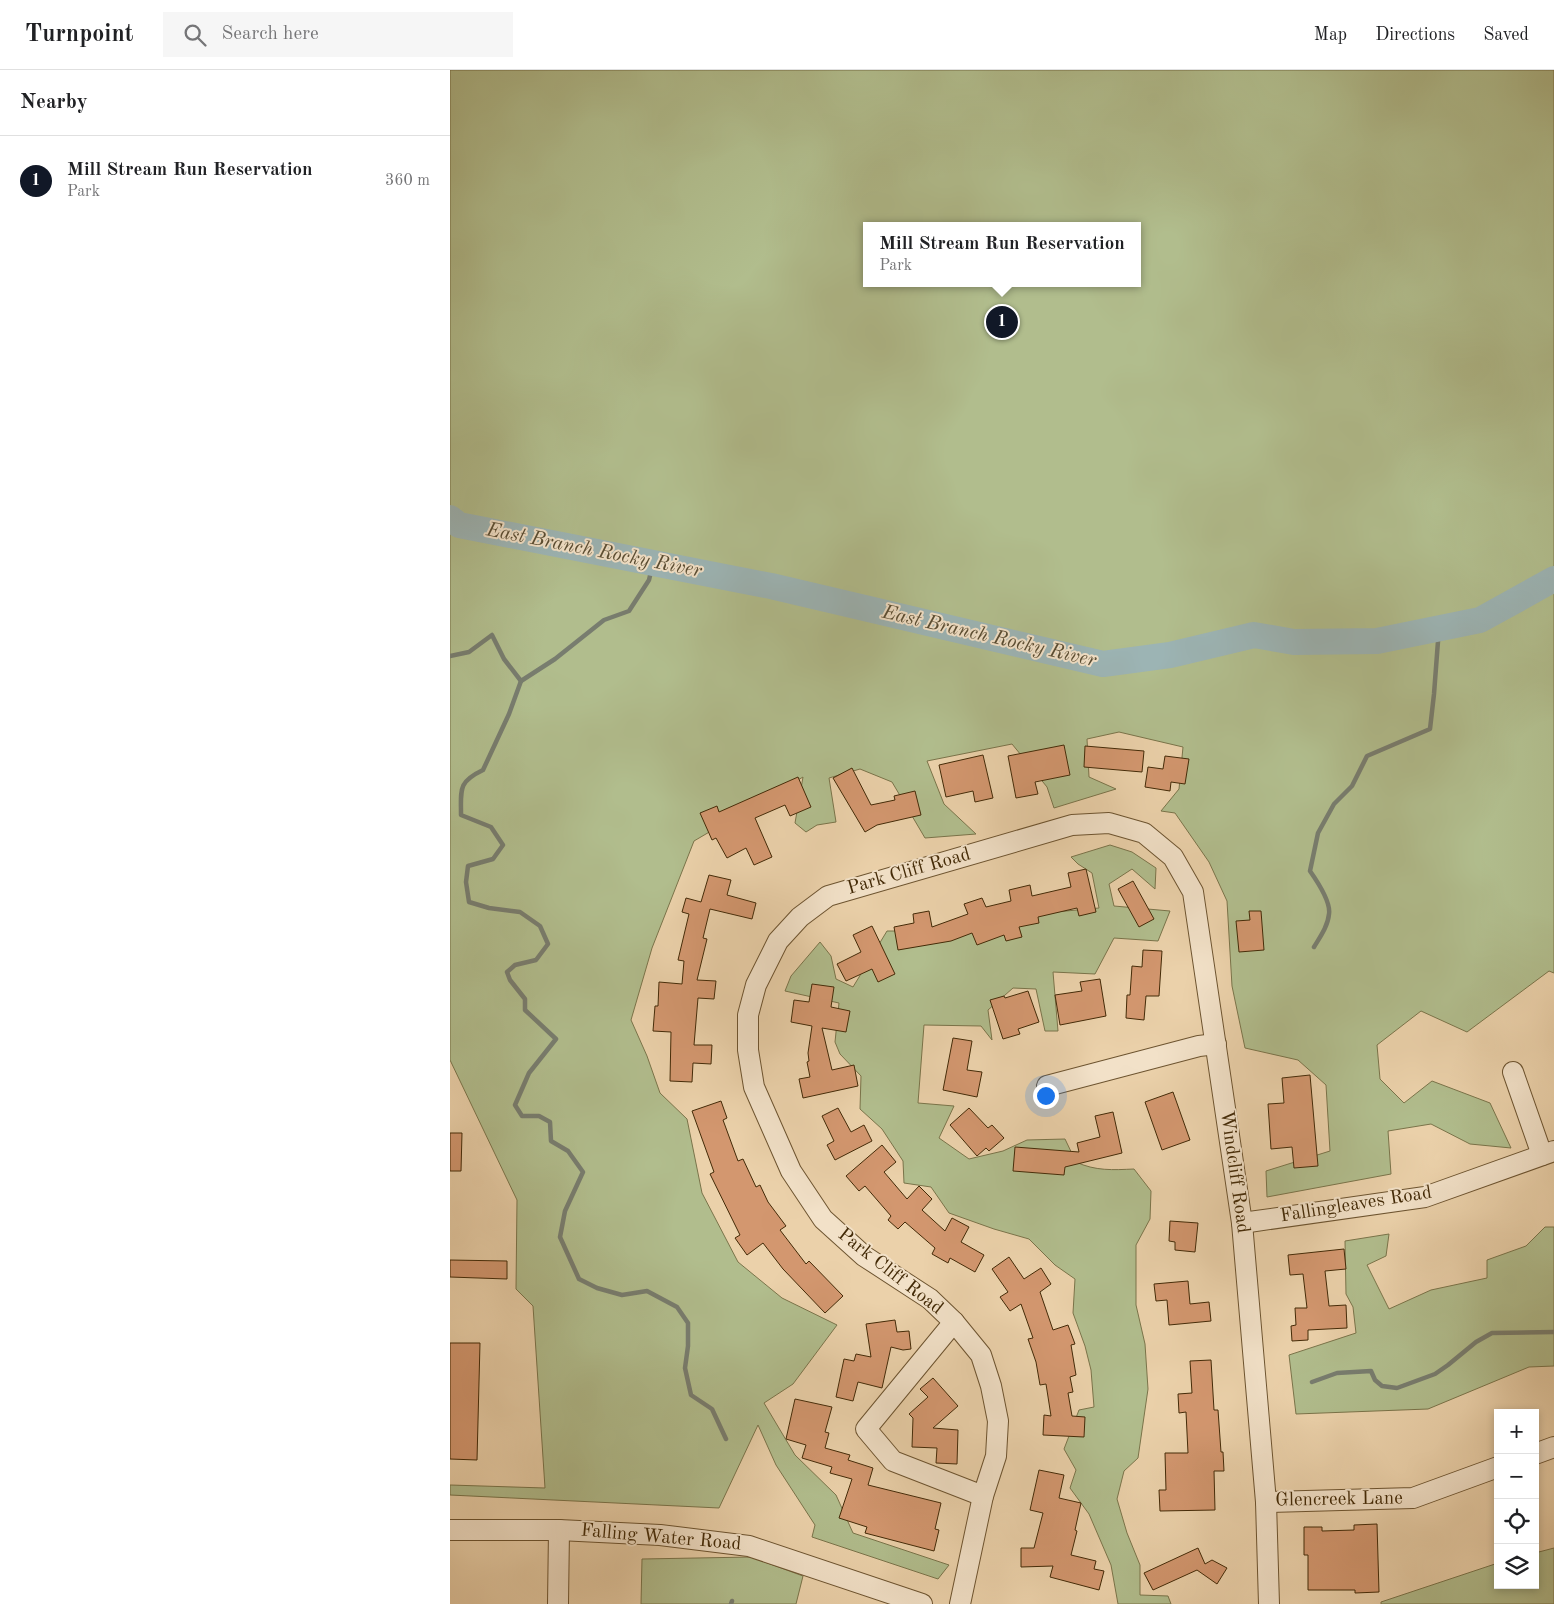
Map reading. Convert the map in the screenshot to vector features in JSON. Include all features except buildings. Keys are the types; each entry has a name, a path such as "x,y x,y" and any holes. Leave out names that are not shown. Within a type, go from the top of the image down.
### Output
{"street":[{"name":"Windcliff Road","path":"1072,825 1109,823 1144,833 1173,857 1193,892 1242,1223 1266,1502 1269,1604"},
{"name":"Park Cliff Road","path":"960,1604 984,1496 996,1456 998,1421 991,1386 981,1355 954,1322 930,1299 864,1256 823,1219 791,1171 754,1087 748,1050 748,1015 756,984 778,941 800,917 828,896 1072,825"},
{"path":"1047,1086 1199,1046 1216,1044"},
{"path":"1512,1072 1548,1153"},
{"name":"Fallingleaves Road","path":"1242,1223 1425,1197 1548,1153"},
{"path":"954,1322 866,1428 893,1461 984,1496"},
{"path":"1539,1453 1554,1447"},
{"name":"Glencreek Lane","path":"1266,1502 1413,1498 1494,1469"},
{"name":"Falling Water Road","path":"450,1530 559,1530 660,1535 749,1546 914,1603"},
{"path":"558,1604 559,1530"}],"green space":[{"path":"450,70 1554,70 1554,973 1549,971 1467,1032 1421,1011 1377,1045 1380,1079 1404,1103 1432,1081 1490,1103 1511,1148 1470,1144 1431,1124 1388,1131 1391,1174 1267,1197 1266,1171 1330,1151 1326,1085 1298,1060 1245,1048 1232,986 1227,901 1209,862 1175,813 1161,811 1179,789 1183,747 1119,732 1087,739 1089,777 1116,789 1054,808 1047,787 1012,744 927,761 944,804 976,834 925,838 892,782 860,769 829,778 836,822 817,825 806,832 795,823 803,777 694,841 652,948 631,1020 647,1056 660,1093 687,1119 702,1193 738,1262 782,1298 837,1325 793,1384 764,1403 795,1455 836,1495 853,1533 949,1565 938,1579 812,1537 815,1525 776,1465 758,1425 719,1508 450,1495 450,1485 545,1488 533,1306 516,1289 517,1200 450,1060"},
{"path":"1110,845 1132,852 1156,868 1155,889 1132,869 1109,884 1114,906 1170,911 1158,941 1114,938 1095,974 1053,972 1058,1031 1045,1031 1036,989 1013,988 988,1010 992,1040 981,1026 924,1025 918,1103 954,1106 939,1138 969,1159 1003,1151 1027,1140 1065,1139 1076,1162 1111,1170 1134,1169 1151,1191 1150,1219 1136,1245 1136,1305 1145,1344 1148,1389 1138,1458 1124,1471 1117,1499 1127,1533 1140,1565 1140,1595 1168,1596 1171,1604 1118,1604 1111,1565 1089,1514 1070,1488 1076,1470 1064,1449 1079,1410 1094,1407 1091,1370 1085,1346 1073,1313 1075,1279 1055,1265 1029,1239 949,1213 931,1187 904,1183 903,1161 882,1129 860,1109 861,1076 840,1054 835,1042 839,1003 785,991 791,976 820,942 831,956 836,979 853,987 887,931 940,931 1044,913 1099,908 1092,873 1071,857"},
{"path":"1545,1227 1554,1227 1554,1366 1529,1367 1428,1409 1296,1414 1289,1355 1356,1333 1353,1307 1346,1294 1345,1241 1389,1234 1386,1256 1367,1265 1389,1309 1431,1290 1487,1278 1487,1260 1526,1246"},
{"path":"1554,1548 1554,1604 1381,1604 1381,1602 1494,1564 1494,1589 1539,1589 1539,1552"},
{"path":"751,1557 803,1576 796,1604 641,1604 642,1559"}],"waterway":[{"name":"East Branch Rocky River","path":"450,518 459,525 771,586 1103,664 1170,655 1254,635 1294,642 1377,641 1480,620 1554,579"},
{"path":"450,656 469,652 492,635 504,659 521,681 555,659 604,620 629,611 649,580 653,563"},
{"path":"1314,947 1325,927 1329,914 1326,898 1310,871 1318,833 1334,804 1352,786 1367,756 1430,729 1439,628"},
{"path":"521,681 509,714 483,770 469,778 461,792 461,815 491,827 503,845 493,859 468,866 466,882 469,902 489,908 520,912 540,926 548,944 536,960 515,965 507,972 510,980 525,999 525,1010 556,1039 529,1073 515,1105 522,1116 539,1116 550,1122 551,1141 568,1151 583,1172 565,1211 560,1237 579,1279 597,1288 622,1295 647,1291 677,1307 688,1323 688,1346 685,1368 691,1395 712,1409 726,1439"},
{"path":"1312,1382 1337,1373 1371,1371 1375,1380 1382,1386 1397,1388 1435,1374 1476,1342 1492,1333 1554,1332"}],"place":[{"name":"Mill Stream Run Reservation","path":"1002,322"}]}
